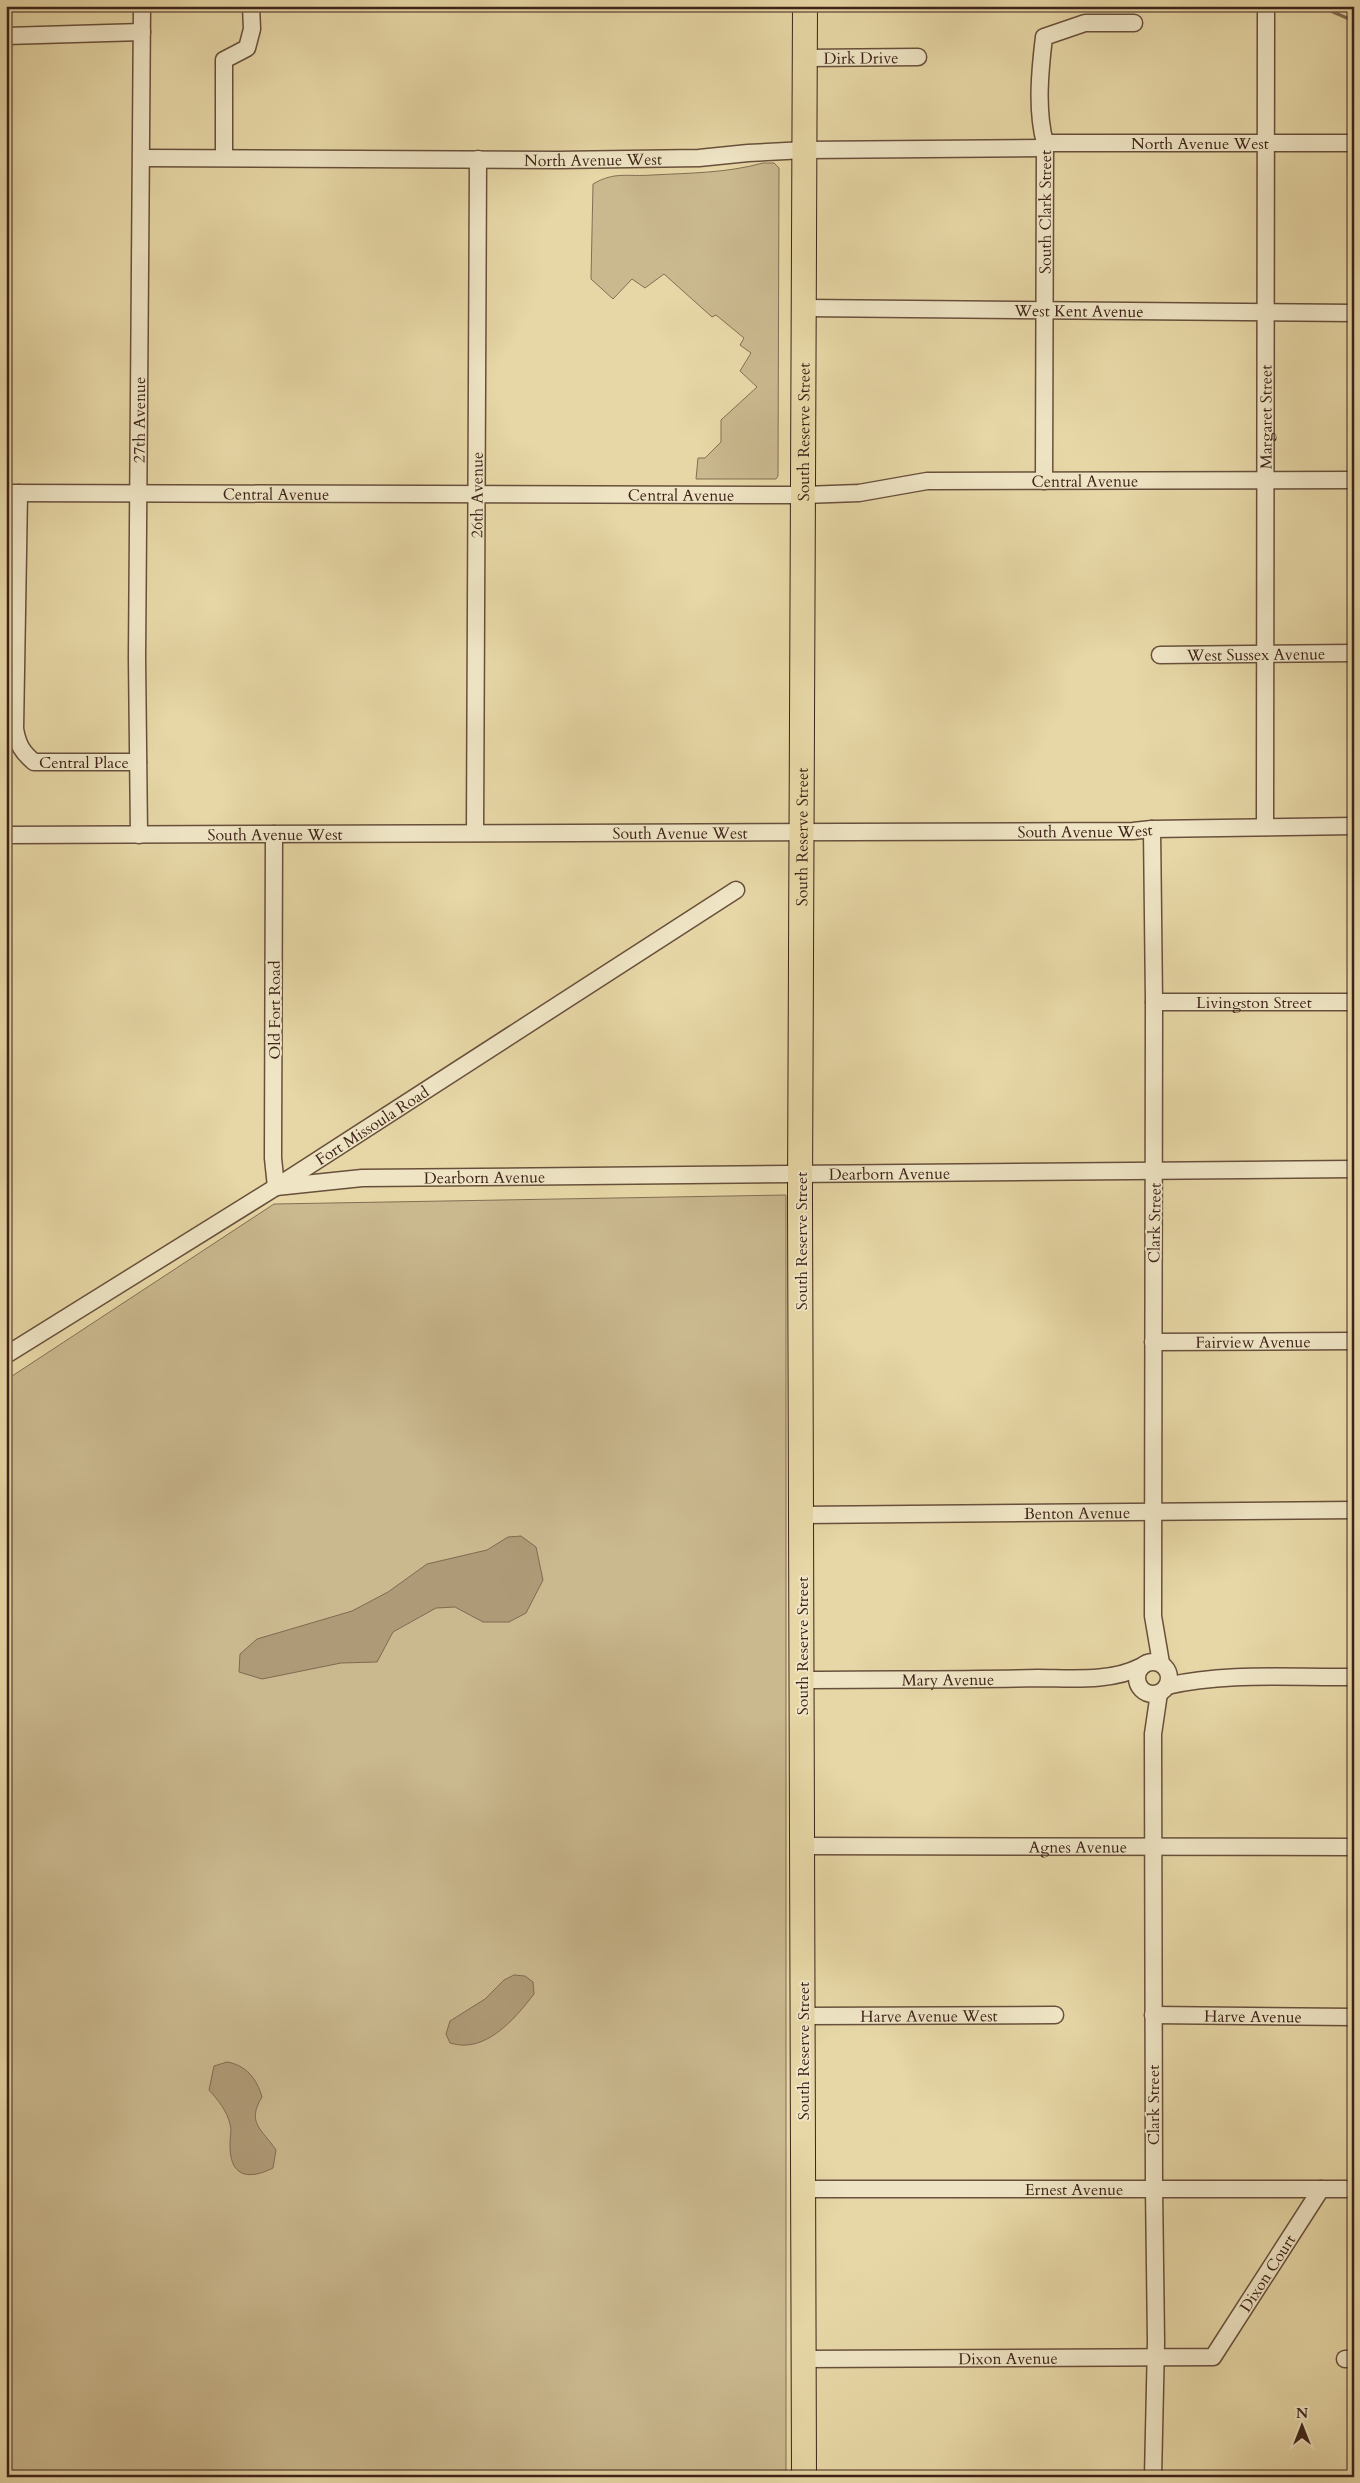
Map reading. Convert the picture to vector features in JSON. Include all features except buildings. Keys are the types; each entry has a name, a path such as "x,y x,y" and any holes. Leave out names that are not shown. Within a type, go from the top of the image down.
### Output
{"highway":[{"name":"South Reserve Street","path":"804,2477 801,1173 805,6"}],"street":[{"name":"27th Avenue","path":"139,834 137,658 142,6"},
{"path":"224,157 224,60 247,48 252,29 252,6"},
{"name":"Margaret Street","path":"1265,827 1266,6"},
{"name":"South Clark Street","path":"1044,481 1043,311 1045,145 1041,129 1044,37 1084,23 1134,23"},
{"path":"6,36 142,32"},
{"name":"Dirk Drive","path":"805,58 918,57"},
{"name":"North Avenue West","path":"142,158 699,158 805,150 1045,145 1354,143"},
{"name":"26th Avenue","path":"475,833 474,493 478,159"},
{"name":"West Kent Avenue","path":"804,308 1354,313"},
{"name":"Central Avenue","path":"12,493 804,495 859,493 920,481 1354,480"},
{"name":"Central Place","path":"12,493 14,730 18,744 23,753 34,762 138,762"},
{"name":"West Sussex Avenue","path":"1160,655 1354,653"},
{"name":"South Avenue West","path":"6,835 1133,831 1152,829 1354,826"},
{"name":"Clark Street","path":"1152,829 1154,1002 1153,1734 1155,1846 1155,2358 1153,2477"},
{"name":"Old Fort Road","path":"274,834 273,1158 276,1187"},
{"name":"Fort Missoula Road","path":"6,1355 276,1187 736,890"},
{"name":"Livingston Street","path":"1154,1002 1354,1002"},
{"name":"Dearborn Avenue","path":"276,1187 362,1178 1354,1170"},
{"name":"Fairview Avenue","path":"1153,1342 1354,1341"},
{"name":"Benton Avenue","path":"801,1515 1354,1510"},
{"name":"Mary Avenue","path":"802,1680 976,1680 1095,1677 1118,1680 1153,1678"},
{"path":"1153,1678 1354,1677"},
{"name":"Agnes Avenue","path":"802,1846 1354,1847"},
{"name":"Harve Avenue West","path":"803,2016 1055,2015"},
{"name":"Harve Avenue","path":"1154,2015 1354,2017"},
{"name":"Ernest Avenue","path":"803,2189 1154,2188 1346,2190"},
{"name":"Dixon Court","path":"1213,2357 1321,2189"},
{"name":"Dixon Avenue","path":"803,2358 1213,2357"}],"shaded area":[{"path":"763,163 774,163 779,168 778,476 776,479 696,479 698,458 705,458 721,442 721,420 757,387 740,371 751,353 740,345 744,338 716,315 712,317 664,274 645,288 632,279 613,299 591,279 593,184 608,177 622,175 708,172 736,169"},
{"path":"786,1195 786,2477 6,2477 6,1380 274,1204"},
{"path":"521,1536 536,1547 543,1580 526,1613 509,1622 483,1622 455,1607 436,1608 393,1632 377,1662 341,1663 262,1679 239,1672 240,1654 257,1639 352,1611 388,1592 427,1564 487,1550 508,1537"},
{"path":"514,1975 525,1976 533,1982 534,1994 508,2024 487,2039 475,2044 450,2043 446,2034 450,2021 485,1999 504,1980"},
{"path":"227,2062 240,2066 250,2074 260,2090 262,2097 255,2113 256,2120 261,2131 276,2150 273,2168 264,2172 248,2175 241,2173 233,2163 230,2154 231,2129 229,2119 222,2106 209,2090 214,2066"}],"waterway":[{"path":"1319,6 1354,21"}]}
